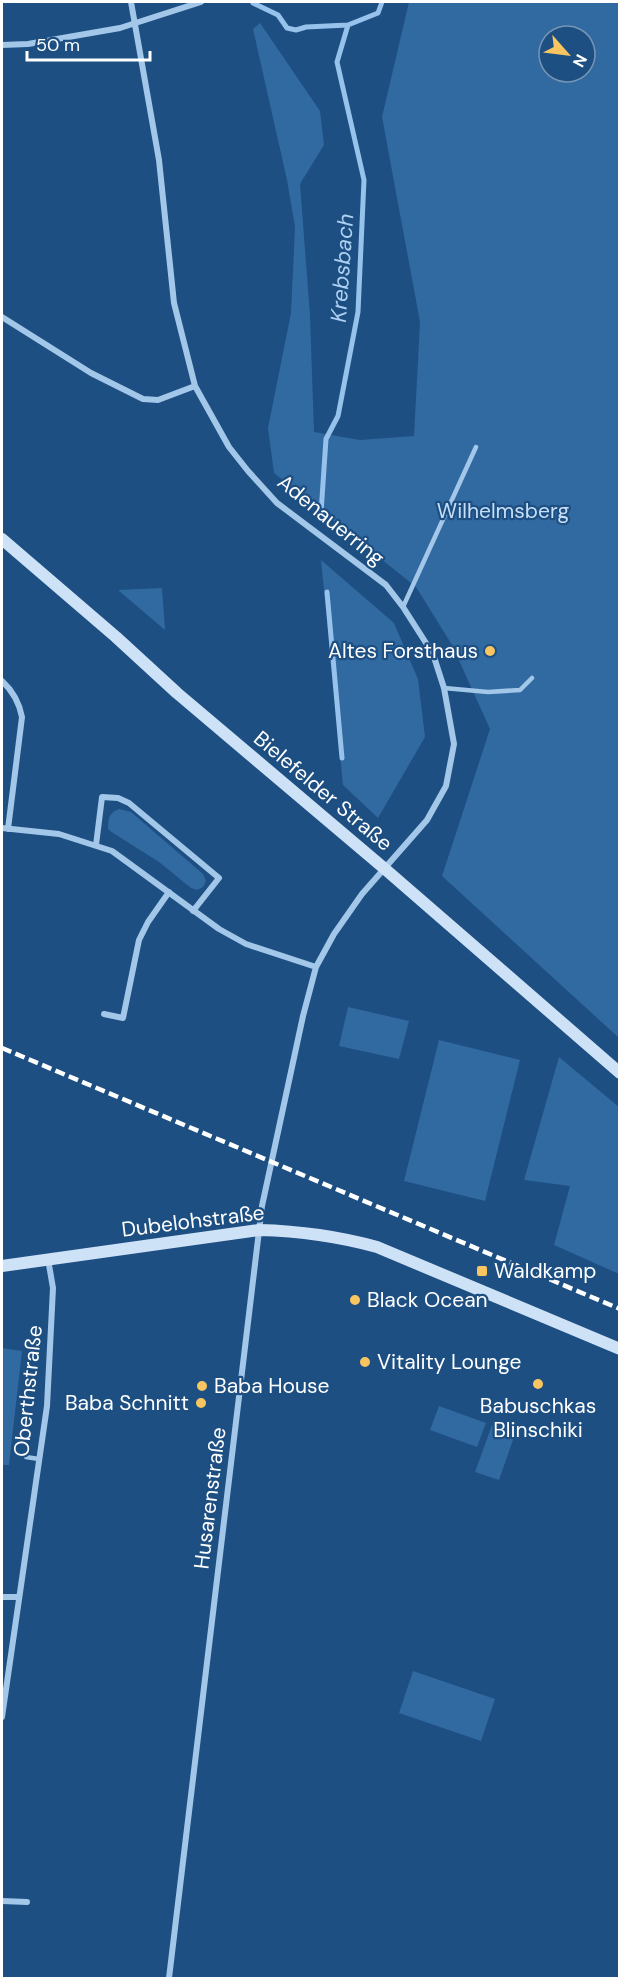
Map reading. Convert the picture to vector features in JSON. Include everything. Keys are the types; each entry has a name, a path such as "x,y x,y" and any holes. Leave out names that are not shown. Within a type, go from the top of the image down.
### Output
{"main road":[{"name":"Bielefelder Straße","path":"2,538 177,693 385,869 620,1073"},
{"name":"Dubelohstraße","path":"2,1266 259,1230 336,1236 377,1247 620,1349"}],"street":[{"name":"Adenauerring","path":"130,2 159,160 174,303 195,386 229,447 278,503 386,585 433,654 444,688 454,744 446,786 427,820 385,869"},
{"path":"2,45 28,44 135,24 201,2"},
{"path":"2,316 91,373 143,399 158,400 195,386"},
{"path":"2,681 20,704 22,717 5,828 58,834 112,851 219,929 246,944 316,967"},
{"path":"96,845 102,797 118,798 129,803 219,878 193,911"},
{"name":"Husarenstraße","path":"169,1978 259,1230 277,1129 316,967 334,934 362,894 385,869"},
{"path":"104,1014 123,1018 139,940 148,922 169,892"},
{"name":"Oberthstraße","path":"2,1717 50,1374 53,1288 48,1259"},
{"path":"2,1597 18,1597"},
{"path":"2,1901 27,1902"}],"lane":[{"path":"403,607 476,447"},
{"path":"444,688 488,692 520,690 532,678"},
{"path":"26,1457 39,1459"}],"green space":[{"name":"Wilhelmsberg","path":"409,2 619,2 619,1038 442,876 490,729 452,645 416,587 274,473 268,428 291,313 295,227 287,180 253,29 260,23 320,111 324,145 300,184 310,315 314,432 360,440 414,436 420,322 382,117"},
{"path":"321,560 394,623 418,679 425,737 378,818 343,785"},
{"path":"162,588 165,630 118,590"},
{"path":"119,809 131,812 203,874 206,881 203,887 197,890 191,888 159,862 110,831 108,821 110,816"},
{"path":"348,1007 409,1021 399,1059 339,1046"},
{"path":"439,1040 520,1060 485,1201 404,1181"},
{"path":"559,1057 619,1107 619,1274 554,1245 570,1186 524,1180"},
{"path":"2,1348 22,1351 9,1465 2,1465"},
{"path":"439,1406 486,1423 477,1447 430,1430"},
{"path":"492,1425 515,1434 499,1480 475,1472"},
{"path":"413,1671 495,1699 481,1741 399,1713"}],"waterway":[{"name":"Krebsbach","path":"253,3 278,15 287,28 296,30 306,27 348,25 378,13 382,2"},
{"name":"Krebsbach","path":"321,513 326,439 338,416 358,312 364,180 337,62 348,25"},
{"path":"327,592 342,758"}],"railway":[{"path":"2,1048 620,1309"}],"place":[{"name":"Altes Forsthaus","path":"490,651"},
{"name":"Waldkamp","path":"482,1271"},
{"name":"Black Ocean","path":"355,1300"},
{"name":"Vitality Lounge","path":"365,1362"},
{"name":"Babuschkas Blinschiki","path":"538,1384"},
{"name":"Baba House","path":"202,1386"},
{"name":"Baba Schnitt","path":"201,1403"}]}
